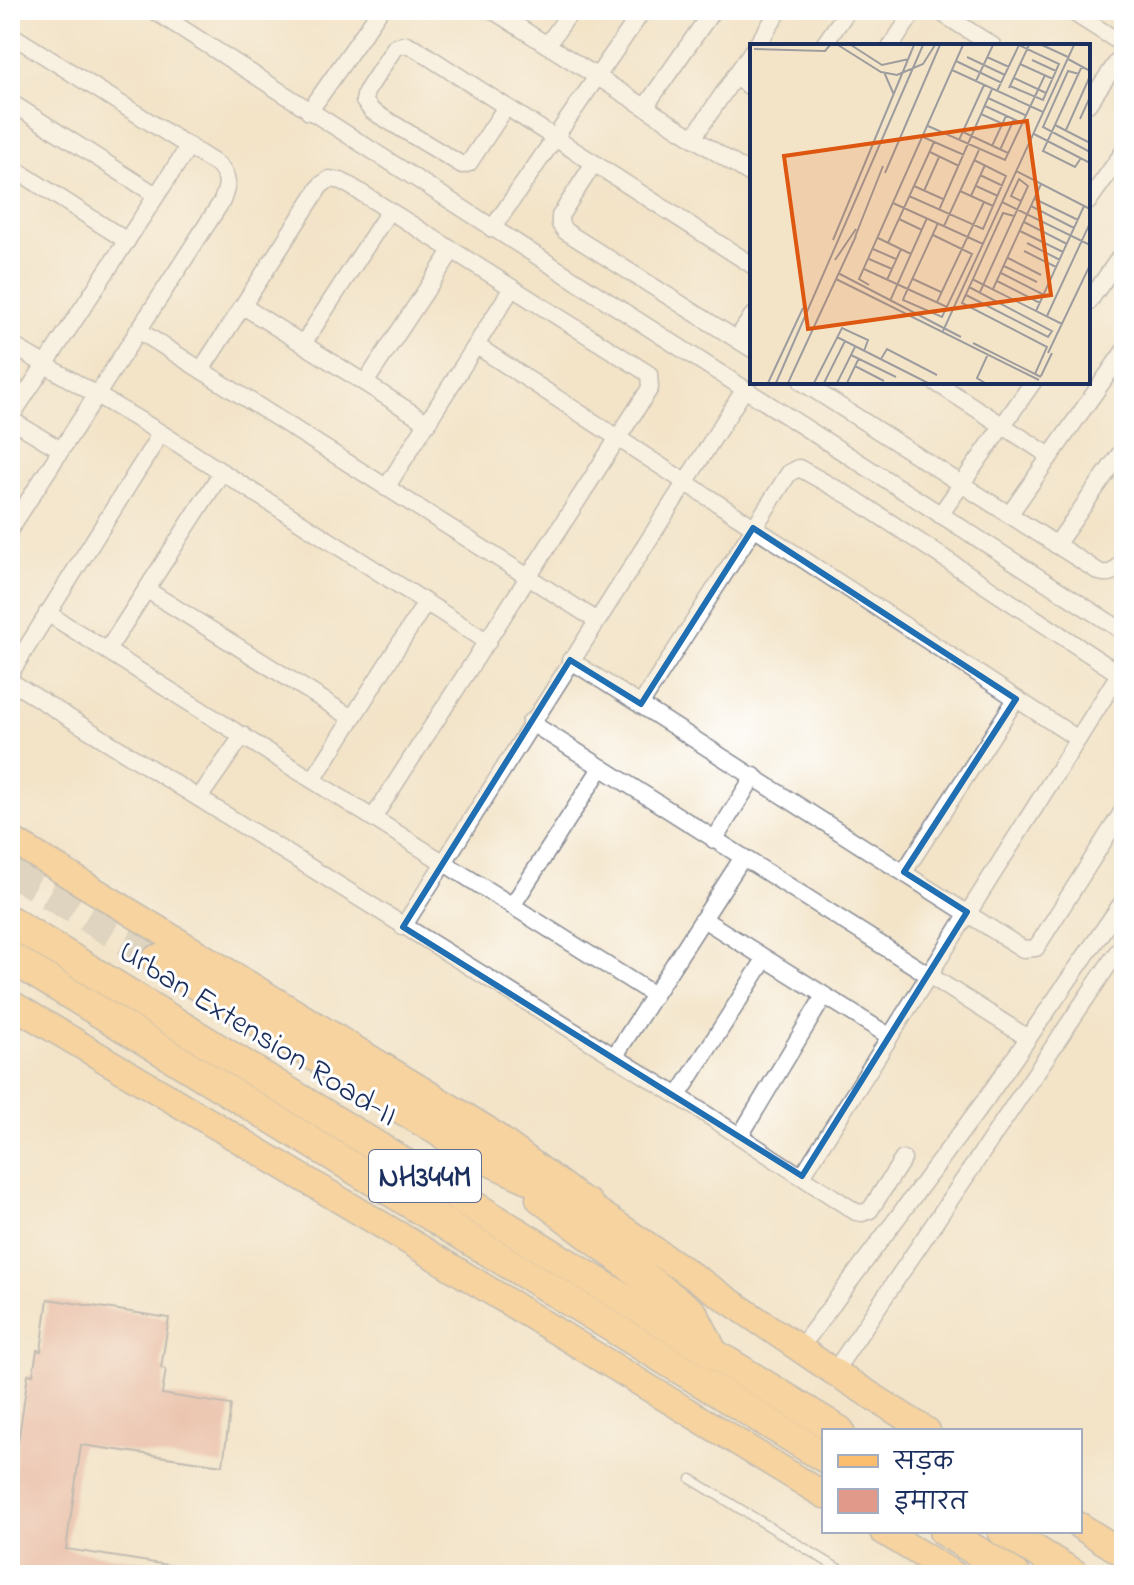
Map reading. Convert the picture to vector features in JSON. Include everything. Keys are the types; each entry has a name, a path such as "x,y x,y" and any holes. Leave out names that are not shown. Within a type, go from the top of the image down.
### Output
{"highway":[{"name":"Urban Extension Road-II","path":"10,921 836,1429"},
{"name":"Urban Extension Road-II","path":"10,957 822,1456"},
{"path":"157,960 480,1156 570,1218 693,1314 714,1354"},
{"path":"480,1156 588,1205"},
{"path":"947,1533 1015,1575"},
{"path":"1006,1533 1075,1575"}],"main road":[{"path":"10,839 486,1129 588,1205 834,1372 924,1429"},
{"path":"10,1003 822,1494"},
{"path":"1082,1527 1124,1554"},
{"path":"886,1533 955,1575"}],"street":[{"path":"153,10 1124,632"},
{"path":"309,112 380,10"},
{"path":"547,45 572,10"},
{"path":"492,229 643,10"},
{"path":"645,107 713,10"},
{"path":"757,44 780,10"},
{"path":"824,44 848,10"},
{"path":"892,44 915,10"},
{"path":"937,10 990,44"},
{"path":"1069,10 1124,45"},
{"path":"500,12 750,174"},
{"path":"10,34 218,165 226,174 228,184 222,201 10,529"},
{"path":"506,107 469,163 462,165 372,111 364,101 366,92 395,47 406,44 506,107 555,138 750,264"},
{"path":"1090,101 1124,52"},
{"path":"693,138 750,54"},
{"path":"734,77 750,87"},
{"path":"10,102 156,195"},
{"path":"61,450 10,418 189,146"},
{"path":"1090,199 1124,151"},
{"path":"594,163 560,216 560,224 565,231 750,348"},
{"path":"10,166 127,241"},
{"path":"201,370 321,185 330,179 341,181 649,374 650,388 373,818"},
{"path":"303,344 389,211"},
{"path":"365,383 452,251"},
{"path":"1090,300 1124,251"},
{"path":"386,488 512,288"},
{"path":"243,306 428,423"},
{"path":"737,339 750,319"},
{"path":"138,330 596,620"},
{"path":"10,344 161,433 488,642"},
{"path":"477,346 1078,739"},
{"path":"1009,515 1124,351"},
{"path":"805,384 1106,574 1114,572 1124,560"},
{"path":"938,384 1050,456"},
{"path":"940,515 1032,384"},
{"path":"403,927 530,722 744,390"},
{"path":"10,674 161,433"},
{"path":"1056,545 1124,448"},
{"path":"641,704 789,473 799,468 853,498 1122,676 967,912 802,1176"},
{"path":"108,649 222,472"},
{"path":"147,590 352,718"},
{"path":"313,780 425,604"},
{"path":"47,613 654,995"},
{"path":"570,660 967,912 1017,947 1036,948 1124,809"},
{"path":"10,681 678,1096 856,1212 870,1210 903,1159"},
{"path":"904,872 1016,699"},
{"path":"530,722 1028,1038"},
{"path":"199,798 243,735"},
{"path":"512,906 601,768"},
{"path":"714,840 754,776"},
{"path":"614,1057 743,857"},
{"path":"800,1348 986,1099 1124,900"},
{"path":"703,919 889,1036"},
{"path":"834,1372 1124,942"},
{"path":"678,1096 765,959"},
{"path":"740,1136 824,996"}],"lane":[{"path":"691,1479 849,1575"}],"highlighted area":[{"path":"753,528 1016,699 904,872 967,912 802,1176 403,927 570,660 641,704"}],"building":[{"path":"48,1299 169,1318 161,1368 166,1369 162,1394 231,1405 223,1465 81,1445 66,1549 187,1568 186,1575 10,1575 10,1499 28,1374 33,1375 37,1350 41,1351"}],"tunnel":[{"path":"10,870 157,960"}]}
